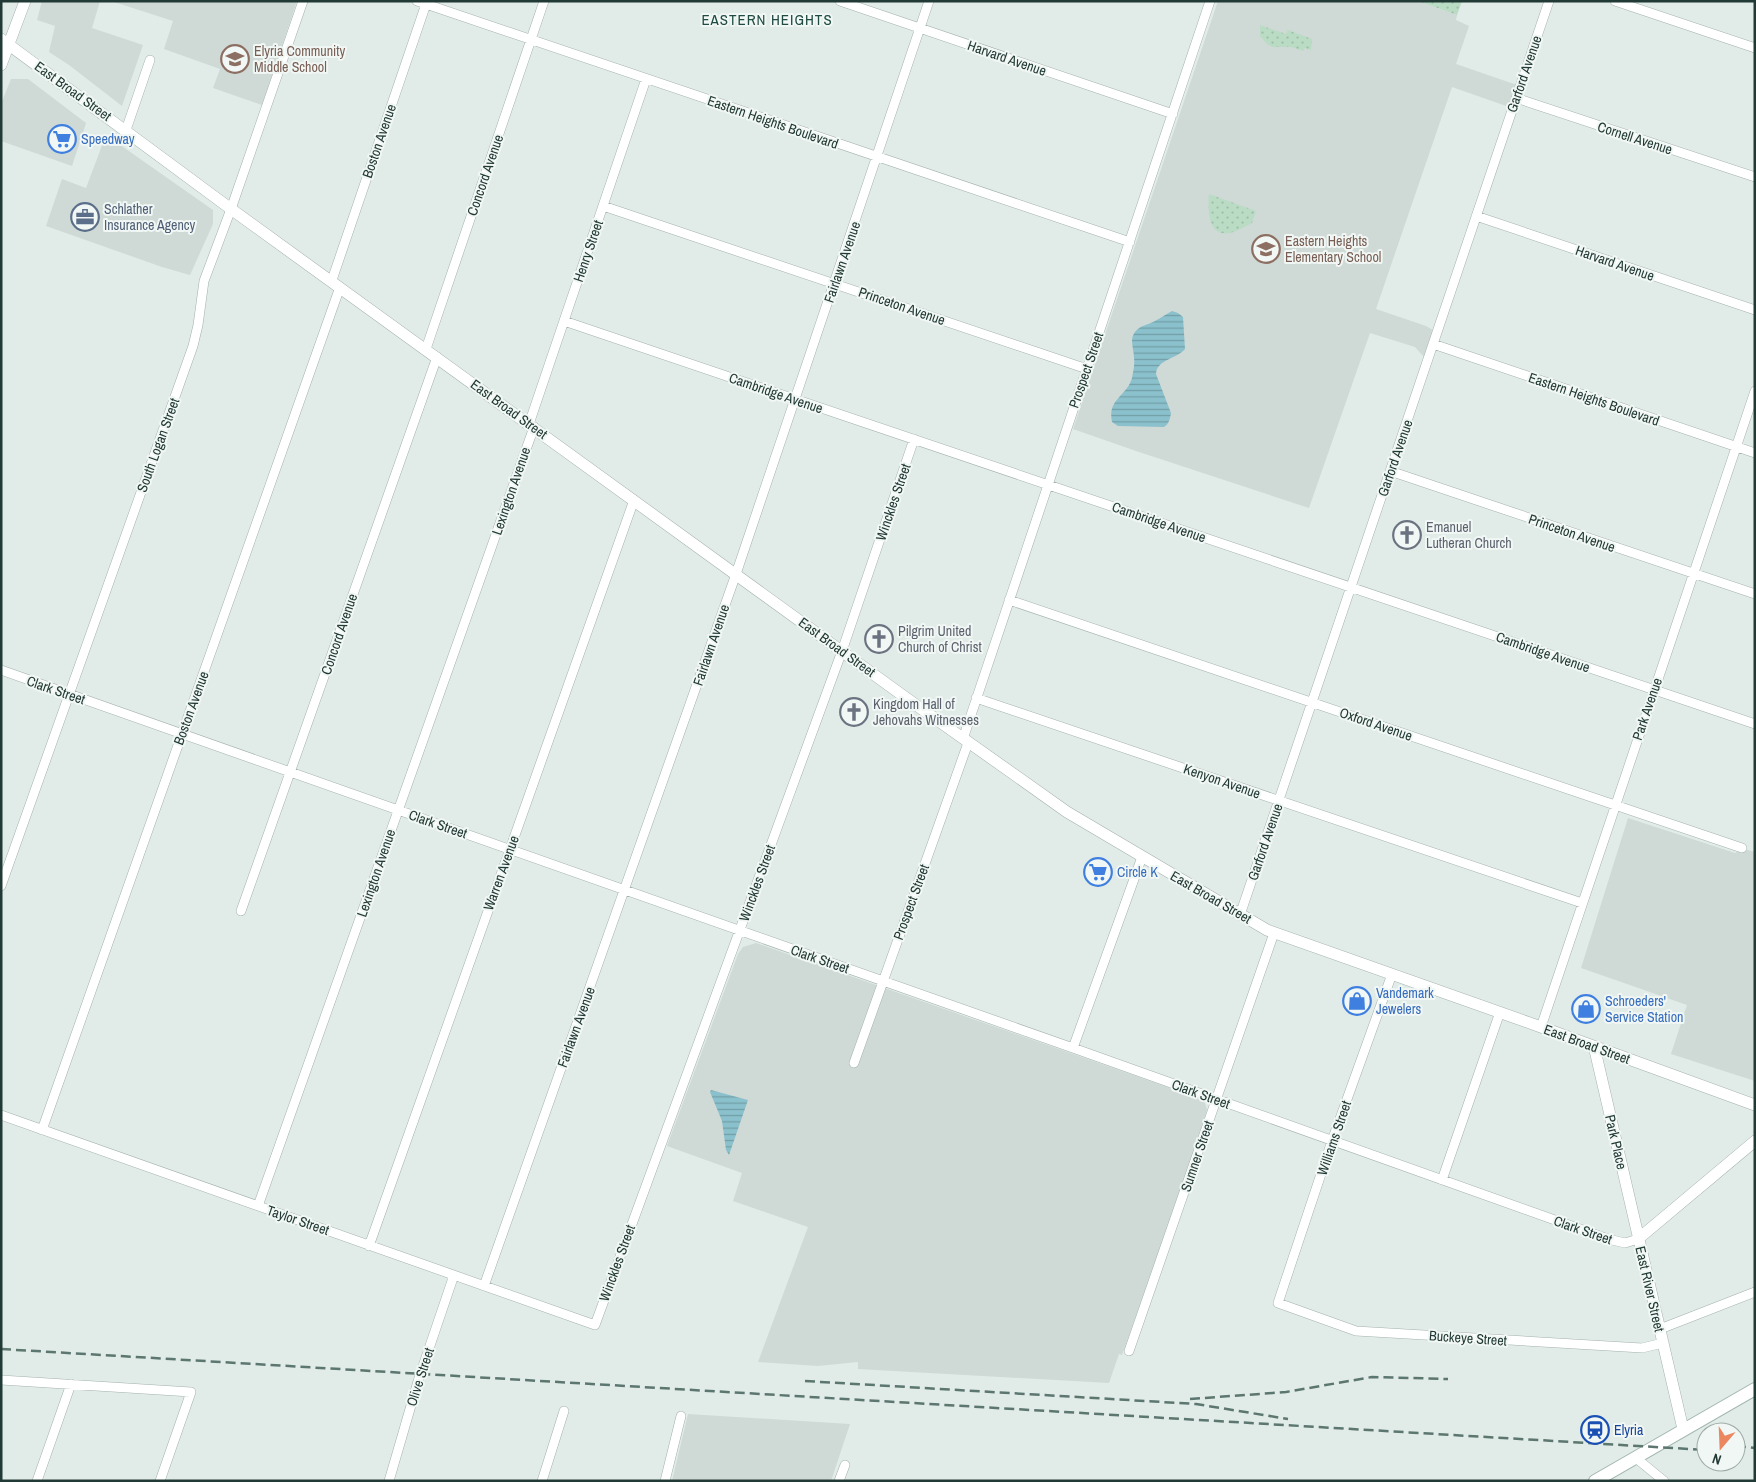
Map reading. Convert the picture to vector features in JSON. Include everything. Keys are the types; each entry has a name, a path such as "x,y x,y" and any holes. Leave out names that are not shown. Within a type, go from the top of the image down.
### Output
{"main road":[{"path":"1595,1481 1755,1389"}],"street":[{"path":"1,65 5,42 24,1"},
{"name":"South Logan Street","path":"1,886 193,346 204,281 303,1"},
{"name":"Concord Avenue","path":"426,349 544,1"},
{"name":"Harvard Avenue","path":"840,1 1173,114"},
{"name":"Fairlawn Avenue","path":"484,1286 736,574 929,1"},
{"name":"Prospect Street","path":"854,1063 966,740 976,698 1210,1"},
{"name":"Garford Avenue","path":"1240,915 1549,1"},
{"path":"1615,1 1755,48"},
{"name":"Eastern Heights Boulevard","path":"423,2 1130,242"},
{"name":"Boston Avenue","path":"42,1130 182,734 336,283 423,2"},
{"name":"East Broad Street","path":"5,42 231,209 1066,812 1240,915 1274,933 1500,1012 1755,1105"},
{"path":"126,130 150,60"},
{"name":"Henry Street","path":"532,426 564,321 646,79"},
{"name":"Cornell Avenue","path":"1516,98 1755,178"},
{"name":"Princeton Avenue","path":"603,206 1087,368"},
{"name":"Harvard Avenue","path":"1476,216 1755,310"},
{"name":"Cambridge Avenue","path":"564,321 1755,724"},
{"name":"Eastern Heights Boulevard","path":"1433,344 1755,453"},
{"name":"Concord Avenue","path":"241,911 437,357"},
{"name":"Park Avenue","path":"1541,1027 1614,805 1755,391"},
{"name":"Lexington Avenue","path":"258,1206 532,426"},
{"name":"Winckles Street","path":"595,1325 842,651 914,439"},
{"name":"Princeton Avenue","path":"1390,471 1755,594"},
{"name":"Warren Avenue","path":"369,1246 634,500"},
{"name":"Oxford Avenue","path":"1009,600 1742,848"},
{"name":"Clark Street","path":"1,670 1608,1239 1625,1243 1638,1239"},
{"name":"Kenyon Avenue","path":"976,698 1582,903"},
{"path":"1073,1048 1142,857"},
{"name":"Sumner Street","path":"1129,1351 1274,933"},
{"name":"Williams Street","path":"1278,1303 1332,1141 1392,974"},
{"path":"1442,1180 1500,1012"},
{"name":"Park Place","path":"1594,1046 1638,1239"},
{"name":"Taylor Street","path":"1,1115 595,1325"},
{"name":"East River Street","path":"1683,1429 1638,1239 1755,1141"},
{"name":"Olive Street","path":"389,1481 419,1378 454,1275"},
{"path":"1660,1330 1755,1292"},
{"name":"Buckeye Street","path":"1278,1303 1356,1331 1625,1348 1642,1348 1663,1343"},
{"path":"1,1380 191,1392 160,1481"},
{"path":"37,1481 71,1384"},
{"path":"542,1481 564,1411"},
{"path":"665,1481 681,1416"},
{"path":"1636,1458 1664,1481"},
{"path":"839,1481 845,1465"}],"shaded area":[{"path":"42,1 100,1 92,28 143,45 122,106 49,52 55,26 37,20"},
{"name":"Elyria Community Middle School","path":"111,1 297,1 262,105 213,88 220,69 164,49 173,21"},
{"name":"Eastern Heights Elementary School","path":"1218,1 1418,1 1457,15 1456,20 1469,26 1456,64 1517,85 1509,107 1452,87 1376,309 1433,330 1424,357 1415,347 1370,333 1309,508 1073,429"},
{"path":"11,79 28,79 86,123 72,166 1,141 1,104"},
{"path":"106,135 213,210 213,224 190,275 46,226 62,179 86,188"},
{"path":"1628,818 1735,853 1744,849 1755,852 1755,1081 1671,1054 1687,1005 1581,968"},
{"path":"756,943 1204,1100 1207,1110 1180,1192 1122,1355 1119,1354 1109,1383 858,1369 858,1362 818,1366 758,1362 808,1227 733,1201 742,1173 667,1146 738,954 743,947"},
{"path":"688,1414 850,1424 831,1481 672,1481"}],"green space":[{"path":"1418,1 1462,1 1457,15"},
{"path":"1260,25 1286,34 1288,30 1312,39 1311,50 1305,48 1303,51 1291,47 1273,47 1267,44 1260,36"},
{"path":"1209,194 1256,211 1252,223 1230,233 1217,231 1210,221"}],"water":[{"path":"1172,311 1183,317 1185,349 1160,365 1156,374 1171,413 1169,421 1164,427 1118,426 1112,422 1111,414 1112,408 1130,384 1132,378 1134,363 1133,335 1139,328"},
{"path":"711,1090 748,1100 729,1155 726,1150 722,1121 710,1092"}],"railway":[{"path":"1,1349 1696,1449"},
{"path":"1190,1399 1286,1392 1372,1377 1448,1379"},
{"path":"805,1381 1196,1404 1288,1419"},
{"path":"1746,1447 1755,1448"}],"place":[{"name":"Elyria Community Middle School","path":"235,59"},
{"name":"Speedway","path":"62,139"},
{"name":"Schlather Insurance Agency","path":"85,217"},
{"name":"Eastern Heights Elementary School","path":"1266,249"},
{"name":"Emanuel Lutheran Church","path":"1407,535"},
{"name":"Pilgrim United Church of Christ","path":"879,639"},
{"name":"Kingdom Hall of Jehovahs Witnesses","path":"854,712"},
{"name":"Circle K","path":"1098,872"},
{"name":"Vandemark Jewelers","path":"1357,1001"},
{"name":"Schroeders' Service Station","path":"1586,1009"},
{"name":"Elyria","path":"1595,1430"}],"district":[{"name":"EASTERN HEIGHTS","path":"767,20"}]}
